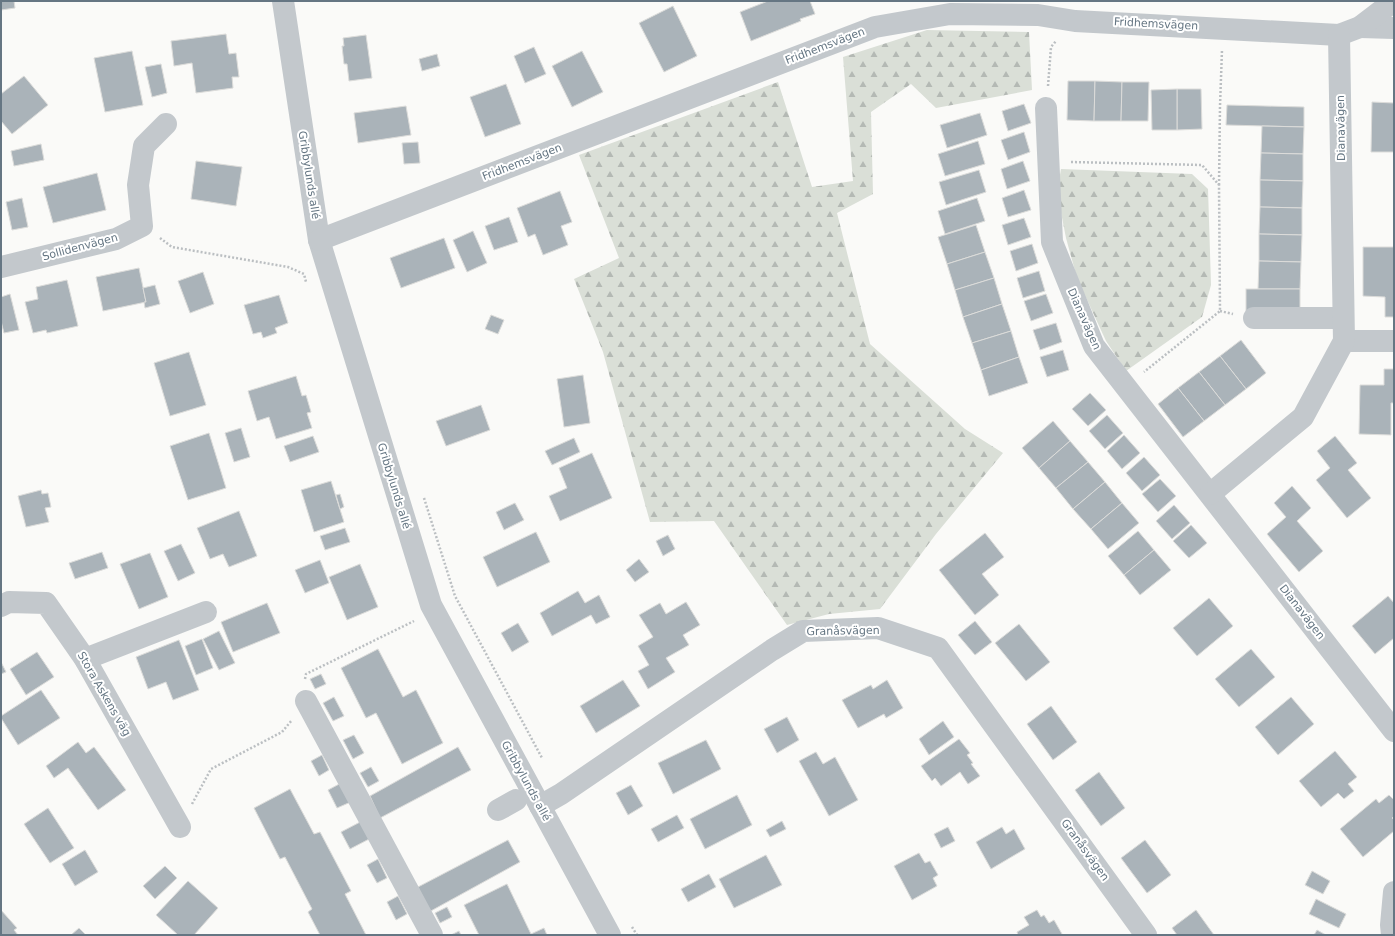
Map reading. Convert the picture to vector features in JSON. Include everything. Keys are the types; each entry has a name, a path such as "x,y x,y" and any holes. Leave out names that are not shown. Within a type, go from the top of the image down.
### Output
{"street":[{"name":"Gribbylunds allé","path":"283,1 319,240 431,605 610,935"},
{"name":"Fridhemsvägen","path":"319,240 875,27 950,14 1038,8 1075,20 1339,35 1360,27 1394,1"},
{"name":"Fridhemsvägen","path":"1360,27 1394,28"},
{"name":"Dianavägen","path":"1339,35 1344,341"},
{"name":"Dianavägen","path":"1046,108 1052,242 1094,346 1394,731"},
{"name":"Sollidenvägen","path":"1,267 116,239 142,226 138,186 144,146 166,124"},
{"path":"1254,318 1343,318"},
{"path":"1210,494 1303,417 1344,341 1394,341"},
{"name":"Stora Askens väg","path":"1,606 9,602 46,603 85,660 180,827"},
{"path":"85,660 206,612"},
{"name":"Granåsvägen","path":"540,806 561,794 772,650 803,631 878,628 938,648 1146,935"},
{"path":"306,701 432,935"},
{"path":"1392,935 1391,924 1394,892"}],"path":[{"path":"1046,108 1051,47 1075,20"},
{"path":"1126,387 1220,311 1219,185 1223,28"},
{"path":"1049,161 1202,165 1219,185"},
{"path":"422,493 455,596 543,759"},
{"path":"180,827 211,769 282,732 306,701 302,688 306,674 417,619"},
{"path":"630,922 637,935"}],"green space":[{"path":"927,30 1029,32 1032,90 936,108 911,84 871,112 873,194 837,213 870,344 965,429 1003,453 936,534 880,609 829,614 787,625 714,521 650,522 603,352 574,279 619,258 579,155 778,82 812,187 853,181 843,57"},
{"path":"1061,169 1192,174 1208,189 1211,285 1202,317 1126,371 1106,341 1077,278 1066,238 1057,192"}],"building":[{"path":"1,1 14,1 15,8 1,10"},
{"path":"768,1 810,1 815,14 800,19 801,21 751,41 740,12"},
{"path":"673,6 697,56 664,72 639,23"},
{"path":"226,34 229,54 236,53 239,77 232,77 233,88 196,93 192,63 174,66 171,41"},
{"path":"366,35 372,78 349,81 347,64 344,64 342,46 344,46 343,38"},
{"path":"534,47 546,74 525,83 514,56"},
{"path":"132,51 143,105 105,112 94,58"},
{"path":"582,51 603,92 572,107 552,66"},
{"path":"437,54 440,66 422,71 419,59"},
{"path":"161,64 167,93 152,97 145,67"},
{"path":"24,76 48,105 12,134 1,121 1,94"},
{"path":"1068,81 1095,81 1094,121 1067,120"},
{"path":"1095,81 1122,82 1121,121 1094,121"},
{"path":"1122,82 1149,82 1148,121 1121,121"},
{"path":"506,84 521,124 485,137 470,97"},
{"path":"1177,89 1201,89 1202,129 1177,130"},
{"path":"1177,89 1177,130 1152,130 1151,90"},
{"path":"1372,102 1394,103 1394,152 1371,152"},
{"path":"1024,104 1031,123 1008,131 1002,111"},
{"path":"1227,105 1304,107 1304,127 1226,125"},
{"path":"406,106 411,135 358,143 354,113"},
{"path":"980,113 987,135 947,148 940,125"},
{"path":"1262,126 1304,127 1303,154 1261,153"},
{"path":"1024,132 1030,152 1008,160 1001,140"},
{"path":"978,141 985,164 945,176 938,154"},
{"path":"418,142 420,163 404,164 402,143"},
{"path":"41,144 44,160 14,166 11,151"},
{"path":"1261,153 1303,154 1303,181 1260,180"},
{"path":"196,161 242,167 236,206 191,199"},
{"path":"1023,161 1030,181 1007,189 1001,169"},
{"path":"979,170 986,192 946,205 939,182"},
{"path":"97,173 106,210 53,223 43,187"},
{"path":"1260,180 1303,181 1302,208 1260,207"},
{"path":"1024,190 1031,210 1008,217 1002,198"},
{"path":"560,191 572,222 561,226 568,245 543,255 535,234 528,237 517,208"},
{"path":"22,198 28,227 12,230 6,202"},
{"path":"977,198 985,221 945,234 938,211"},
{"path":"1260,207 1302,208 1302,235 1259,234"},
{"path":"509,217 518,242 494,250 485,226"},
{"path":"1024,218 1031,237 1008,245 1002,225"},
{"path":"976,225 985,252 947,264 938,237"},
{"path":"473,231 487,263 467,272 453,240"},
{"path":"1259,234 1302,235 1301,262 1259,261"},
{"path":"444,238 455,268 401,288 390,258"},
{"path":"1032,244 1038,263 1016,271 1010,251"},
{"path":"1363,247 1394,247 1394,317 1385,317 1385,297 1363,296"},
{"path":"985,252 994,278 955,290 947,264"},
{"path":"1259,261 1301,262 1300,289 1258,289"},
{"path":"139,268 146,302 103,311 96,277"},
{"path":"1039,271 1045,291 1023,298 1017,278"},
{"path":"203,272 214,304 190,313 178,281"},
{"path":"994,278 1002,304 963,317 955,290"},
{"path":"67,280 78,326 47,333 46,330 33,333 25,302 38,299 36,287"},
{"path":"155,285 160,304 145,308 144,302 146,302 143,288"},
{"path":"1246,289 1300,289 1300,312 1246,312"},
{"path":"10,294 19,330 4,333 1,321 1,297"},
{"path":"1046,294 1053,313 1031,321 1024,301"},
{"path":"279,295 288,323 275,328 277,333 263,338 261,332 253,334 244,305"},
{"path":"1002,304 1011,331 972,343 963,317"},
{"path":"491,315 504,320 498,334 485,329"},
{"path":"1056,323 1062,342 1040,350 1033,330"},
{"path":"1011,331 1019,357 981,370 972,343"},
{"path":"1241,340 1266,373 1246,389 1220,356"},
{"path":"1063,350 1069,370 1047,377 1040,357"},
{"path":"189,352 206,405 170,416 154,363"},
{"path":"1220,356 1246,389 1225,405 1199,372"},
{"path":"1019,357 1028,383 989,396 981,370"},
{"path":"1384,369 1394,369 1394,403 1391,403 1391,435 1359,434 1360,385 1384,385"},
{"path":"1199,372 1225,405 1204,421 1178,388"},
{"path":"583,375 590,423 564,427 557,379"},
{"path":"296,376 302,396 306,395 311,412 307,413 312,428 276,439 269,417 257,421 248,391"},
{"path":"1178,388 1204,421 1183,437 1158,404"},
{"path":"1090,393 1106,410 1088,426 1072,409"},
{"path":"481,405 490,430 446,446 436,421"},
{"path":"1107,415 1123,433 1105,449 1089,431"},
{"path":"1053,421 1070,441 1039,468 1022,448"},
{"path":"241,428 250,457 234,462 225,433"},
{"path":"209,433 226,488 188,500 170,446"},
{"path":"1124,435 1140,453 1122,469 1107,451"},
{"path":"313,436 319,452 290,462 284,446"},
{"path":"1335,436 1357,463 1348,470 1371,498 1347,518 1316,480 1330,468 1317,451"},
{"path":"574,438 580,452 552,465 545,451"},
{"path":"1070,441 1088,462 1056,488 1039,468"},
{"path":"592,453 612,498 560,521 549,496 567,488 559,468"},
{"path":"1144,457 1160,475 1142,491 1126,473"},
{"path":"1088,462 1105,482 1073,509 1056,488"},
{"path":"1160,479 1176,496 1158,512 1142,494"},
{"path":"331,481 344,522 314,532 301,490"},
{"path":"1105,482 1122,503 1091,529 1073,509"},
{"path":"1292,486 1311,508 1297,521 1323,551 1299,572 1267,534 1286,517 1274,503"},
{"path":"41,490 42,494 48,493 51,507 45,508 49,522 26,527 18,496"},
{"path":"340,494 344,507 340,509 336,495"},
{"path":"515,503 524,520 504,530 496,512"},
{"path":"1122,503 1139,523 1108,549 1091,529"},
{"path":"1174,505 1190,523 1172,539 1156,521"},
{"path":"239,511 257,556 229,567 223,554 210,559 197,528"},
{"path":"1191,525 1207,543 1189,558 1173,541"},
{"path":"345,528 350,542 325,550 320,536"},
{"path":"1138,531 1154,550 1124,575 1108,556"},
{"path":"536,532 550,562 497,587 483,557"},
{"path":"985,533 1004,557 982,574 999,595 975,615 939,570"},
{"path":"668,535 675,549 663,556 656,541"},
{"path":"181,544 195,573 178,581 164,551"},
{"path":"1154,550 1171,570 1140,595 1124,575"},
{"path":"102,552 108,568 75,579 69,563"},
{"path":"150,553 168,597 139,609 120,564"},
{"path":"639,559 649,572 635,582 626,570"},
{"path":"320,560 329,583 305,593 295,570"},
{"path":"360,564 378,607 347,620 329,577"},
{"path":"578,591 585,603 599,595 610,617 596,624 591,615 552,636 540,613"},
{"path":"1388,596 1394,603 1394,638 1375,654 1352,626"},
{"path":"1209,598 1233,626 1197,656 1173,628"},
{"path":"686,602 700,625 683,635 689,645 666,658 675,672 648,689 638,671 649,665 638,646 653,637 639,615 660,603 666,614"},
{"path":"267,603 280,633 233,652 221,622"},
{"path":"975,621 992,642 975,655 958,635"},
{"path":"518,623 529,642 512,652 501,633"},
{"path":"1019,624 1050,662 1026,681 995,643"},
{"path":"219,631 235,663 219,670 203,639"},
{"path":"202,639 213,668 196,675 185,646"},
{"path":"179,640 199,690 173,700 166,682 148,689 136,657"},
{"path":"378,649 403,697 416,690 443,743 402,764 376,713 366,718 341,668"},
{"path":"1251,649 1275,677 1239,707 1215,679"},
{"path":"37,652 54,677 26,695 10,669"},
{"path":"1,662 6,672 1,674"},
{"path":"321,674 326,684 315,689 310,679"},
{"path":"623,680 640,706 596,733 580,706"},
{"path":"887,680 903,708 886,718 884,714 858,728 842,700 871,685 873,689"},
{"path":"41,690 60,718 18,745 1,716"},
{"path":"334,697 344,716 333,721 323,703"},
{"path":"1291,697 1314,724 1278,755 1255,727"},
{"path":"1051,706 1077,742 1053,760 1027,724"},
{"path":"787,717 799,740 777,753 764,729"},
{"path":"943,721 954,737 929,755 919,739"},
{"path":"354,735 364,753 353,759 343,740"},
{"path":"959,739 970,753 967,755 973,763 971,764 980,776 968,784 960,772 941,786 935,778 932,781 921,766"},
{"path":"706,740 721,769 673,794 658,763"},
{"path":"78,742 86,753 94,747 126,790 98,810 68,768 54,778 46,766"},
{"path":"458,747 471,770 380,818 370,796"},
{"path":"1335,751 1357,777 1348,784 1354,791 1344,799 1338,793 1321,807 1299,781"},
{"path":"816,752 823,764 835,757 858,800 829,816 799,761"},
{"path":"322,755 329,770 319,776 311,761"},
{"path":"371,767 379,781 368,787 360,773"},
{"path":"1099,772 1125,808 1101,826 1075,790"},
{"path":"343,782 353,801 337,808 328,790"},
{"path":"631,785 643,806 628,815 616,793"},
{"path":"290,789 314,834 320,832 351,891 345,894 366,935 320,935 308,912 312,909 285,857 280,859 254,808"},
{"path":"737,795 752,825 705,849 690,819"},
{"path":"1389,795 1394,800 1394,816 1392,818 1394,820 1394,831 1363,857 1340,829 1376,799 1379,803"},
{"path":"48,808 74,848 50,863 24,824"},
{"path":"677,815 684,828 658,842 651,829"},
{"path":"364,820 373,837 350,849 341,832"},
{"path":"782,821 786,829 770,837 766,830"},
{"path":"948,827 955,841 941,848 934,834"},
{"path":"1002,827 1006,834 1014,829 1025,849 991,869 976,842"},
{"path":"508,840 520,862 429,912 418,887"},
{"path":"1145,840 1171,875 1147,893 1121,858"},
{"path":"85,850 98,872 75,886 62,864"},
{"path":"919,853 925,863 930,861 938,875 933,878 937,886 912,900 894,866"},
{"path":"766,855 782,885 734,908 719,879"},
{"path":"378,859 387,878 377,883 367,865"},
{"path":"165,866 177,878 155,899 143,886"},
{"path":"1312,871 1330,881 1323,894 1305,885"},
{"path":"709,874 716,887 688,902 681,889"},
{"path":"188,881 218,908 194,935 178,935 156,915"},
{"path":"507,884 531,934 544,928 547,935 479,935 464,905"},
{"path":"398,896 407,914 396,920 387,902"},
{"path":"1316,899 1346,914 1339,928 1309,914"},
{"path":"447,907 452,917 440,923 435,913"},
{"path":"1,910 17,928 14,930 18,935 1,935"},
{"path":"1037,910 1041,917 1044,915 1049,923 1054,920 1062,934 1018,935 1017,932 1029,925 1024,917"},
{"path":"1196,910 1214,935 1177,935 1172,928"},
{"path":"79,928 86,935 71,935"},
{"path":"1317,930 1326,935 1314,935"},
{"path":"459,931 461,935 451,935"}]}
